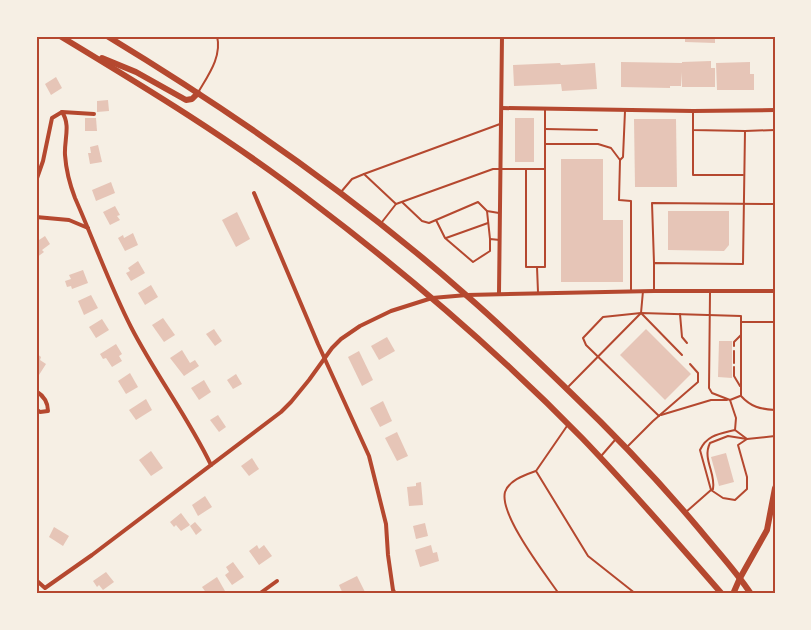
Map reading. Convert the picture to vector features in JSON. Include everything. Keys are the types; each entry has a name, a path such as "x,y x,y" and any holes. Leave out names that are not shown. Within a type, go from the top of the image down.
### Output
{"main road":[{"path":"60,36 238,148 311,200 432,298 568,424 658,520 722,594"},
{"path":"107,36 276,145 381,224 467,295 627,447 685,512 751,594"},
{"path":"84,51 136,72 186,100 192,100 198,93"},
{"path":"733,594 767,530 775,488"}],"street":[{"path":"499,293 502,36"},
{"path":"502,108 693,111 775,110"},
{"path":"36,181 43,161 52,118 62,112 94,114"},
{"path":"62,112 67,118 65,155 70,184 88,228 130,325 146,355 197,436 211,465"},
{"path":"254,193 324,357 369,456 386,524 388,555 395,594"},
{"path":"36,217 69,220 88,228"},
{"path":"36,580 45,588 92,555 281,412 303,388 324,357 341,339 360,326 391,311 432,298 499,293 775,291"},
{"path":"36,391 41,394 48,404 48,411 40,412 36,409"},
{"path":"259,594 277,581"}],"lane":[{"path":"198,93 214,65 219,45 216,36"},
{"path":"526,169 526,267 545,267 546,108"},
{"path":"620,160 624,157 625,110"},
{"path":"693,111 693,175 744,175"},
{"path":"341,193 352,179 501,124"},
{"path":"546,129 597,130"},
{"path":"692,130 775,130"},
{"path":"654,263 743,264 745,131"},
{"path":"545,144 598,144 610,148 620,160 619,200 631,201 631,291"},
{"path":"381,224 396,204 493,169 545,168"},
{"path":"364,174 396,204"},
{"path":"402,202 422,221 429,223 478,202 487,211 501,213"},
{"path":"654,291 652,203 775,204"},
{"path":"436,220 445,238 473,262 490,251 487,211"},
{"path":"445,238 488,223"},
{"path":"490,239 500,240"},
{"path":"537,267 538,293"},
{"path":"566,388 641,313 643,291"},
{"path":"710,291 709,388 712,393 730,400"},
{"path":"641,313 682,355"},
{"path":"659,416 586,345 582,338 603,317 641,313 741,316 741,396 759,409 775,410"},
{"path":"680,314 682,337 687,344"},
{"path":"741,322 775,322"},
{"path":"734,346 734,342 741,335"},
{"path":"734,351 734,363"},
{"path":"627,447 698,382 698,373 690,364"},
{"path":"734,367 734,376 741,388"},
{"path":"659,416 711,400 730,400 741,396"},
{"path":"730,400 736,418 735,430"},
{"path":"559,594 516,532 506,505 505,494 510,484 536,471 568,424"},
{"path":"735,430 747,439"},
{"path":"735,430 714,435 703,443 700,450 711,490 722,498 735,500 748,489 747,476 738,445 747,439"},
{"path":"685,512 713,489 714,483 706,454 710,443 728,436 747,439 775,436"},
{"path":"600,457 618,438"},
{"path":"536,471 588,556 636,594"}],"building":[{"path":"685,36 715,36 715,43 685,42"},
{"path":"711,61 711,68 715,68 715,87 682,87 682,72 681,86 670,86 670,88 621,87 621,62 682,63"},
{"path":"750,62 750,74 754,74 754,90 717,90 716,63"},
{"path":"560,63 561,65 595,63 597,89 562,91 561,84 514,86 513,65"},
{"path":"56,77 62,88 51,95 45,84"},
{"path":"108,100 109,111 97,112 97,101"},
{"path":"85,118 96,118 97,131 85,131"},
{"path":"515,118 534,118 534,162 515,162"},
{"path":"634,119 676,119 677,187 635,187"},
{"path":"98,145 102,162 90,164 88,153 91,153 90,147"},
{"path":"561,159 603,159 603,220 623,220 623,282 561,282"},
{"path":"111,182 115,193 96,201 92,190"},
{"path":"115,206 120,215 117,216 120,220 110,225 103,212"},
{"path":"668,211 729,211 729,245 724,251 668,250"},
{"path":"237,212 250,239 236,247 222,220"},
{"path":"133,233 138,245 125,251 118,238 123,235 124,238"},
{"path":"45,236 50,244 36,258 36,239 39,240"},
{"path":"138,261 145,273 131,281 126,273 130,271 128,268"},
{"path":"83,270 88,283 72,289 71,286 67,287 65,281 71,279 69,275"},
{"path":"151,285 158,297 145,305 138,293"},
{"path":"91,295 98,308 84,315 78,301"},
{"path":"163,318 175,335 164,342 152,325"},
{"path":"102,319 109,330 96,338 89,327"},
{"path":"214,329 222,341 215,346 206,334"},
{"path":"646,329 691,374 665,400 620,355"},
{"path":"387,337 395,351 379,360 371,346"},
{"path":"719,341 732,341 732,378 718,377"},
{"path":"116,344 122,354 119,356 122,361 112,367 106,358 103,359 100,354"},
{"path":"182,350 190,363 195,360 199,366 184,376 170,358"},
{"path":"359,351 373,380 362,386 348,357"},
{"path":"36,353 41,357 40,360 46,364 39,375 36,373"},
{"path":"130,373 138,387 126,394 118,381"},
{"path":"236,374 242,384 233,389 227,380"},
{"path":"204,380 211,392 199,400 191,388"},
{"path":"146,399 152,410 136,420 129,410"},
{"path":"383,401 392,421 380,427 370,408"},
{"path":"218,415 226,427 219,432 210,420"},
{"path":"397,432 408,456 397,461 385,438"},
{"path":"151,451 163,468 151,476 139,460"},
{"path":"726,453 734,482 719,486 711,457"},
{"path":"252,458 259,469 249,476 241,466"},
{"path":"421,482 423,505 409,506 407,487 416,486 416,483"},
{"path":"205,496 212,507 198,516 192,505"},
{"path":"181,513 190,525 181,531 170,522"},
{"path":"195,522 202,530 196,535 190,526"},
{"path":"425,523 428,536 416,539 413,526"},
{"path":"54,527 69,536 63,546 49,537"},
{"path":"257,545 259,549 264,545 272,556 259,565 249,551"},
{"path":"431,545 433,553 437,552 439,561 420,567 415,550"},
{"path":"233,562 244,577 232,585 225,575 229,572 226,567"},
{"path":"106,572 114,582 103,590 99,585 97,587 93,581"},
{"path":"357,576 366,594 343,594 339,585"},
{"path":"217,577 225,591 221,594 207,594 202,587"}]}
